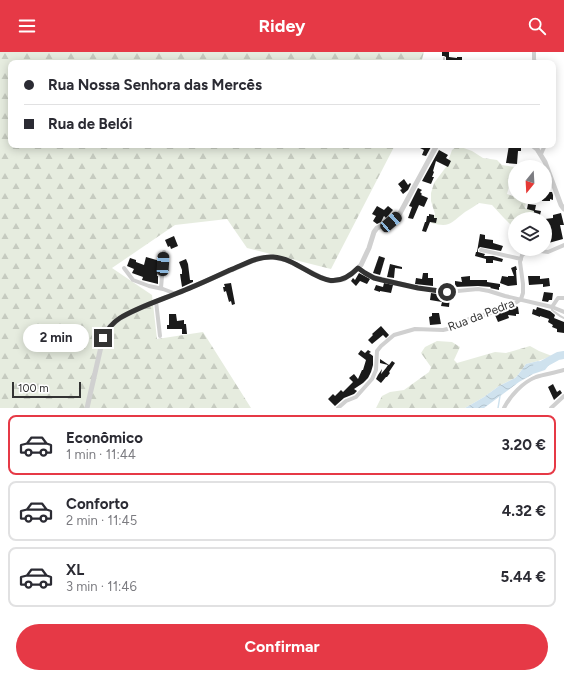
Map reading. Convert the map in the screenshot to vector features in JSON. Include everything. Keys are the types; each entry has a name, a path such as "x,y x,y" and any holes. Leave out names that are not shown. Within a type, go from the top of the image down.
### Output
{"street":[{"path":"87,408 103,338 108,328 120,318 144,306 176,294 259,258 273,257 287,260 331,281 344,279 354,272 361,264 377,228 391,222 399,215 435,148"},
{"path":"537,148 545,162 561,205 564,209"},
{"path":"541,154 544,148"},
{"path":"521,299 523,294 520,262 522,255 533,250 548,252 564,245"},
{"path":"481,250 521,259"},
{"path":"161,288 164,252"},
{"path":"124,268 133,280 176,294"},
{"path":"358,268 374,278 418,288 447,292 478,289 552,307 564,312"},
{"path":"552,307 558,298 564,298"},
{"name":"Rua da Pedra","path":"338,408 346,401 356,397 372,379 376,370 377,351 394,335 415,329 443,330 452,328 471,318 491,313 521,299"},
{"path":"156,302 160,336"},
{"path":"504,408 508,400 518,388 534,378 564,370"},
{"path":"551,408 564,396"}],"lane":[{"path":"552,307 552,310 560,317 564,318"}],"green space":[{"path":"0,52 424,52 422,60 8,60 8,148 393,148 331,269 247,248 227,219 175,225 112,268 152,295 157,339 203,332 251,408 0,408"},
{"path":"455,148 464,148 483,158 497,160 502,165 508,166 508,204 526,204 525,208 534,212 508,212 508,222 492,205 479,203 450,224 443,225 431,223 435,214 431,201 431,193 434,183 446,167 452,150"},
{"path":"437,341 452,342 460,347 454,360 457,363 495,352 506,353 530,346 552,356 526,364 515,378 499,386 465,408 376,408 382,396 390,392 404,390 429,372 431,367 421,353 425,347"}],"water":[{"path":"538,361 549,365 545,370 533,374 519,382 484,408 465,408 499,386 515,378 526,364"}],"building":[{"path":"442,52 449,52 449,57 462,57 462,60 446,60 446,57 442,56"},
{"path":"420,148 430,148 426,156 422,155 424,150"},
{"path":"508,148 521,148 521,151 518,151 517,160 508,160 508,163 506,163"},
{"path":"439,150 448,155 446,158 451,161 448,167 436,161 432,177 434,177 431,184 422,181"},
{"path":"404,179 408,185 410,183 411,184 408,190 403,194 400,190 402,189 398,184"},
{"path":"418,188 422,190 420,192 422,194 421,195 428,198 424,207 419,205 413,219 408,218 412,207 409,206"},
{"path":"528,204 536,205 535,210 541,211 534,212 527,209"},
{"path":"377,206 384,210 388,206 393,210 386,218 384,216 381,222 377,224 373,221 376,216 372,214"},
{"path":"561,213 564,225 560,225 563,239 552,242 552,218 553,215"},
{"path":"429,214 434,215 434,218 437,218 436,223 430,222 426,232 422,231 427,216 429,216"},
{"path":"480,234 485,235 485,239 493,240 493,243 503,246 501,251 480,247 478,252 485,254 484,256 493,256 503,259 502,262 493,260 493,263 486,263 486,259 475,256"},
{"path":"174,236 178,246 171,249 170,246 168,247 165,240"},
{"path":"379,256 385,258 380,275 373,273"},
{"path":"146,257 160,261 157,276 158,284 142,280 143,277 132,273 134,269 127,266 130,258 144,265"},
{"path":"186,259 190,280 193,280 193,282 182,287 180,274 182,274 182,270 179,262"},
{"path":"390,264 402,267 402,269 395,268 394,278 387,277"},
{"path":"516,266 517,285 508,286 500,283 502,276 514,276 511,268"},
{"path":"359,273 370,279 367,284 360,281 356,286 351,281 353,278 355,280"},
{"path":"423,273 428,273 428,278 433,278 433,286 415,284 416,278 422,279"},
{"path":"470,276 470,280 487,280 487,282 500,284 499,290 490,288 491,287 478,286 455,287 455,281 462,282 461,277"},
{"path":"528,276 540,276 540,279 549,278 550,286 543,287 543,284 529,285"},
{"path":"231,283 235,304 232,305 231,301 229,302 226,291 224,292 223,287 225,287 224,284"},
{"path":"384,283 393,285 391,293 374,290 376,285 383,287"},
{"path":"544,292 553,293 552,300 549,300 548,302 542,301"},
{"path":"431,293 450,296 449,307 441,306 442,302 430,300"},
{"path":"516,306 518,307 519,314 516,314 516,316 508,315 509,318 498,322 495,315"},
{"path":"537,307 550,311 555,315 554,318 564,322 564,333 557,332 557,329 552,327 553,325 548,322 549,319 532,314 533,309 536,310"},
{"path":"432,313 439,313 441,324 430,325 429,317 432,316"},
{"path":"169,314 176,314 177,321 184,320 187,334 182,334 182,329 167,329 167,325 169,325"},
{"path":"381,326 389,335 386,338 383,335 372,344 368,340"},
{"path":"361,350 365,353 368,350 373,356 371,372 363,383 354,389 357,391 354,394 344,398 335,406 328,399 333,394 335,396 341,390 343,392 353,382 349,378 354,374 358,379 363,370 366,360 358,354"},
{"path":"380,359 389,365 392,361 395,363 389,372 390,373 381,383 376,379 382,369 381,374 388,365 380,363"},
{"path":"553,384 557,392 560,390 562,393 554,400 548,387"}],"waterway":[{"path":"536,368 558,356 564,355"},
{"path":"498,408 500,396"}],"route":[{"path":"103,338 108,328 120,318 144,306 259,258 273,257 287,260 331,281 344,279 358,268 374,278 418,288 447,292"}]}
